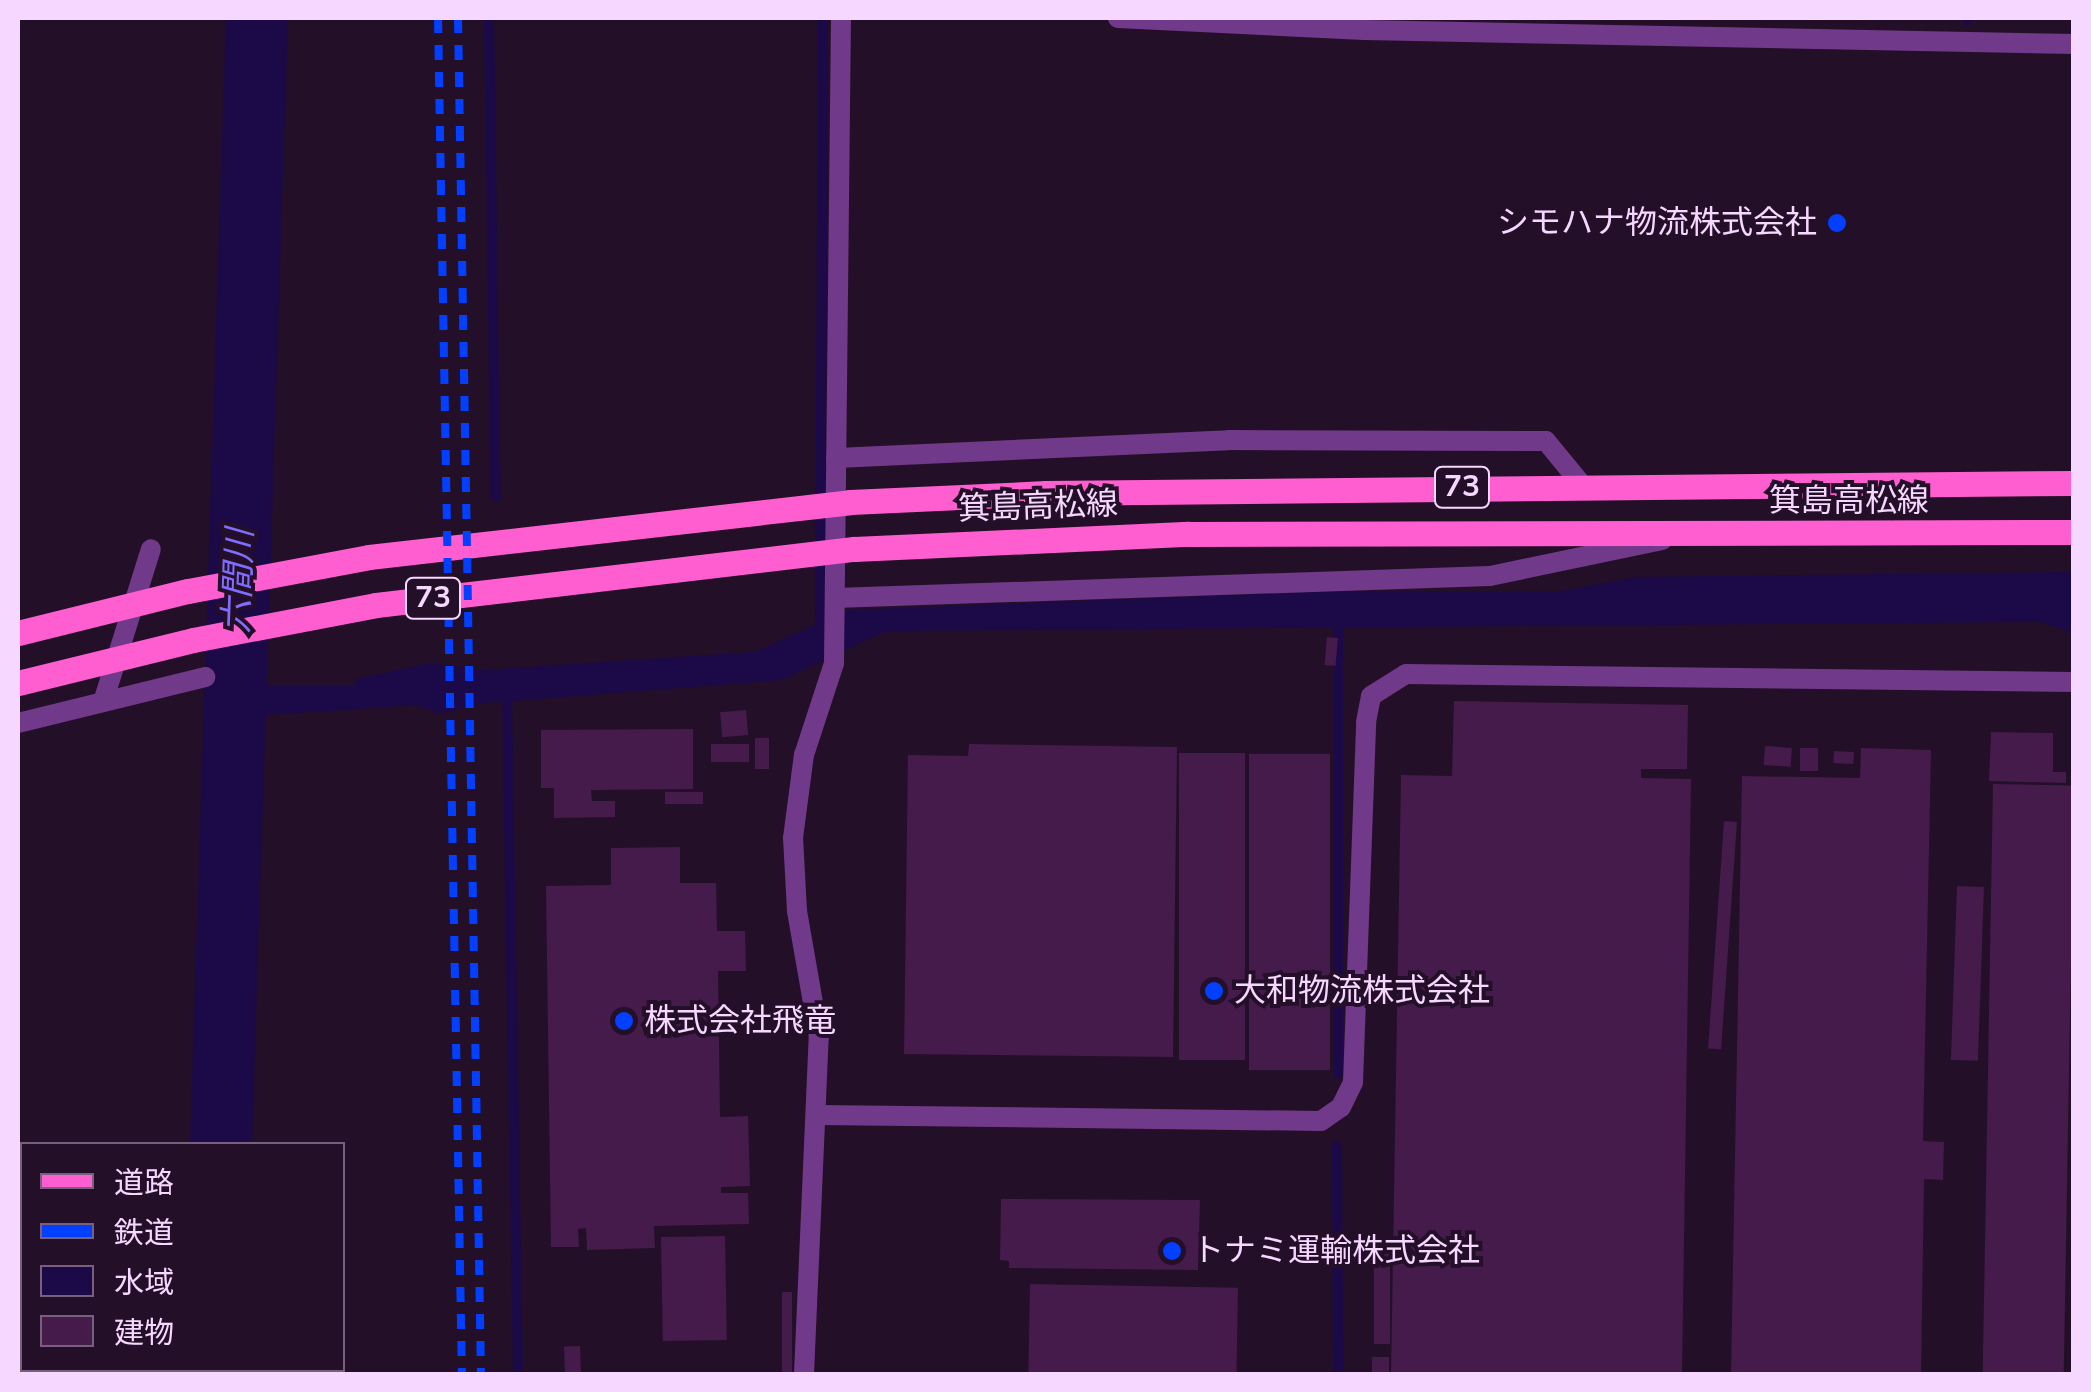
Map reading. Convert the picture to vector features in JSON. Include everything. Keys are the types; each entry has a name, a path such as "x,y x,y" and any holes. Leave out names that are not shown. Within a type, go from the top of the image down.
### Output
{"main road":[{"name":"箕島高松線","path":"18,633 188,590 369,557 850,502 1046,492 2074,483"},
{"name":"箕島高松線","path":"18,684 193,640 376,606 854,550 1189,534 2074,532"}],"street":[{"path":"804,1374 818,1116 818,1037 797,910 793,838 804,755 834,663 841,18"},
{"path":"1118,18 2074,44"},
{"path":"836,458 1229,440 1546,441 1584,486"},
{"path":"834,605 1490,576 1688,535"},
{"path":"102,702 151,549"},
{"path":"818,1116 1321,1121 1342,1107 1353,1082 1366,722 1371,696 1406,674 2074,682"},
{"path":"18,724 205,677"}],"water":[{"path":"2073,572 2073,633 2040,622 886,631 782,680 484,703 439,714 418,705 265,715 267,686 352,686 356,679 431,663 483,670 755,652 848,610 1339,591 1562,591 1635,577"}],"building":[{"path":"1327,637 1338,638 1336,666 1325,665"},
{"path":"1454,701 1688,705 1687,769 1641,769 1641,778 1691,779 1682,1374 1391,1374 1401,775 1452,776"},
{"path":"746,710 748,735 722,737 720,712"},
{"path":"693,729 693,789 591,790 592,801 615,801 615,817 554,818 554,788 541,788 541,730"},
{"path":"1991,732 2053,733 2053,772 2066,772 2066,783 1989,781"},
{"path":"755,738 769,738 769,769 755,769"},
{"path":"711,744 749,744 749,762 711,762"},
{"path":"969,744 1177,747 1173,1057 904,1054 908,755 968,756"},
{"path":"1765,746 1792,748 1791,767 1764,765"},
{"path":"1800,748 1818,748 1818,771 1800,771"},
{"path":"1861,748 1931,750 1923,1141 1944,1142 1943,1180 1924,1179 1921,1374 1731,1374 1742,776 1860,778"},
{"path":"1834,751 1854,752 1853,764 1833,763"},
{"path":"1179,753 1245,753 1245,1060 1179,1060"},
{"path":"1249,754 1330,754 1330,1070 1249,1070"},
{"path":"1993,784 2074,785 2064,1374 1983,1374"},
{"path":"665,792 703,792 703,804 665,804"},
{"path":"1724,821 1737,822 1721,1049 1708,1048"},
{"path":"680,847 680,883 716,883 717,931 745,931 746,971 718,971 720,1117 748,1116 750,1186 721,1187 721,1193 748,1193 749,1224 654,1226 655,1248 587,1250 586,1228 578,1229 579,1247 551,1247 546,886 611,885 611,848"},
{"path":"1957,886 1984,887 1978,1061 1951,1060"},
{"path":"1001,1199 1200,1200 1198,1270 1009,1268 1009,1261 1000,1260"},
{"path":"725,1236 727,1340 663,1341 661,1237"},
{"path":"1374,1239 1390,1239 1390,1344 1374,1344"},
{"path":"1030,1284 1238,1288 1236,1374 1028,1374"},
{"path":"782,1292 792,1292 792,1374 782,1374"},
{"path":"580,1346 581,1374 565,1374 564,1347"},
{"path":"1372,1357 1389,1357 1389,1374 1372,1374"}],"waterway":[{"name":"六間川","path":"221,1142 257,18"},
{"path":"489,18 496,497"},
{"path":"820,637 823,18"},
{"path":"1338,620 1338,1074"},
{"path":"507,691 518,1374"},
{"path":"235,702 279,701"},
{"path":"1337,1146 1338,1374"}],"railway":[{"path":"438,18 462,1374"},
{"path":"458,18 481,1374"}],"place":[{"name":"シモハナ物流株式会社","path":"1837,223"},
{"name":"大和物流株式会社","path":"1214,991"},
{"name":"株式会社飛竜","path":"624,1021"},
{"name":"トナミ運輸株式会社","path":"1172,1251"}]}
